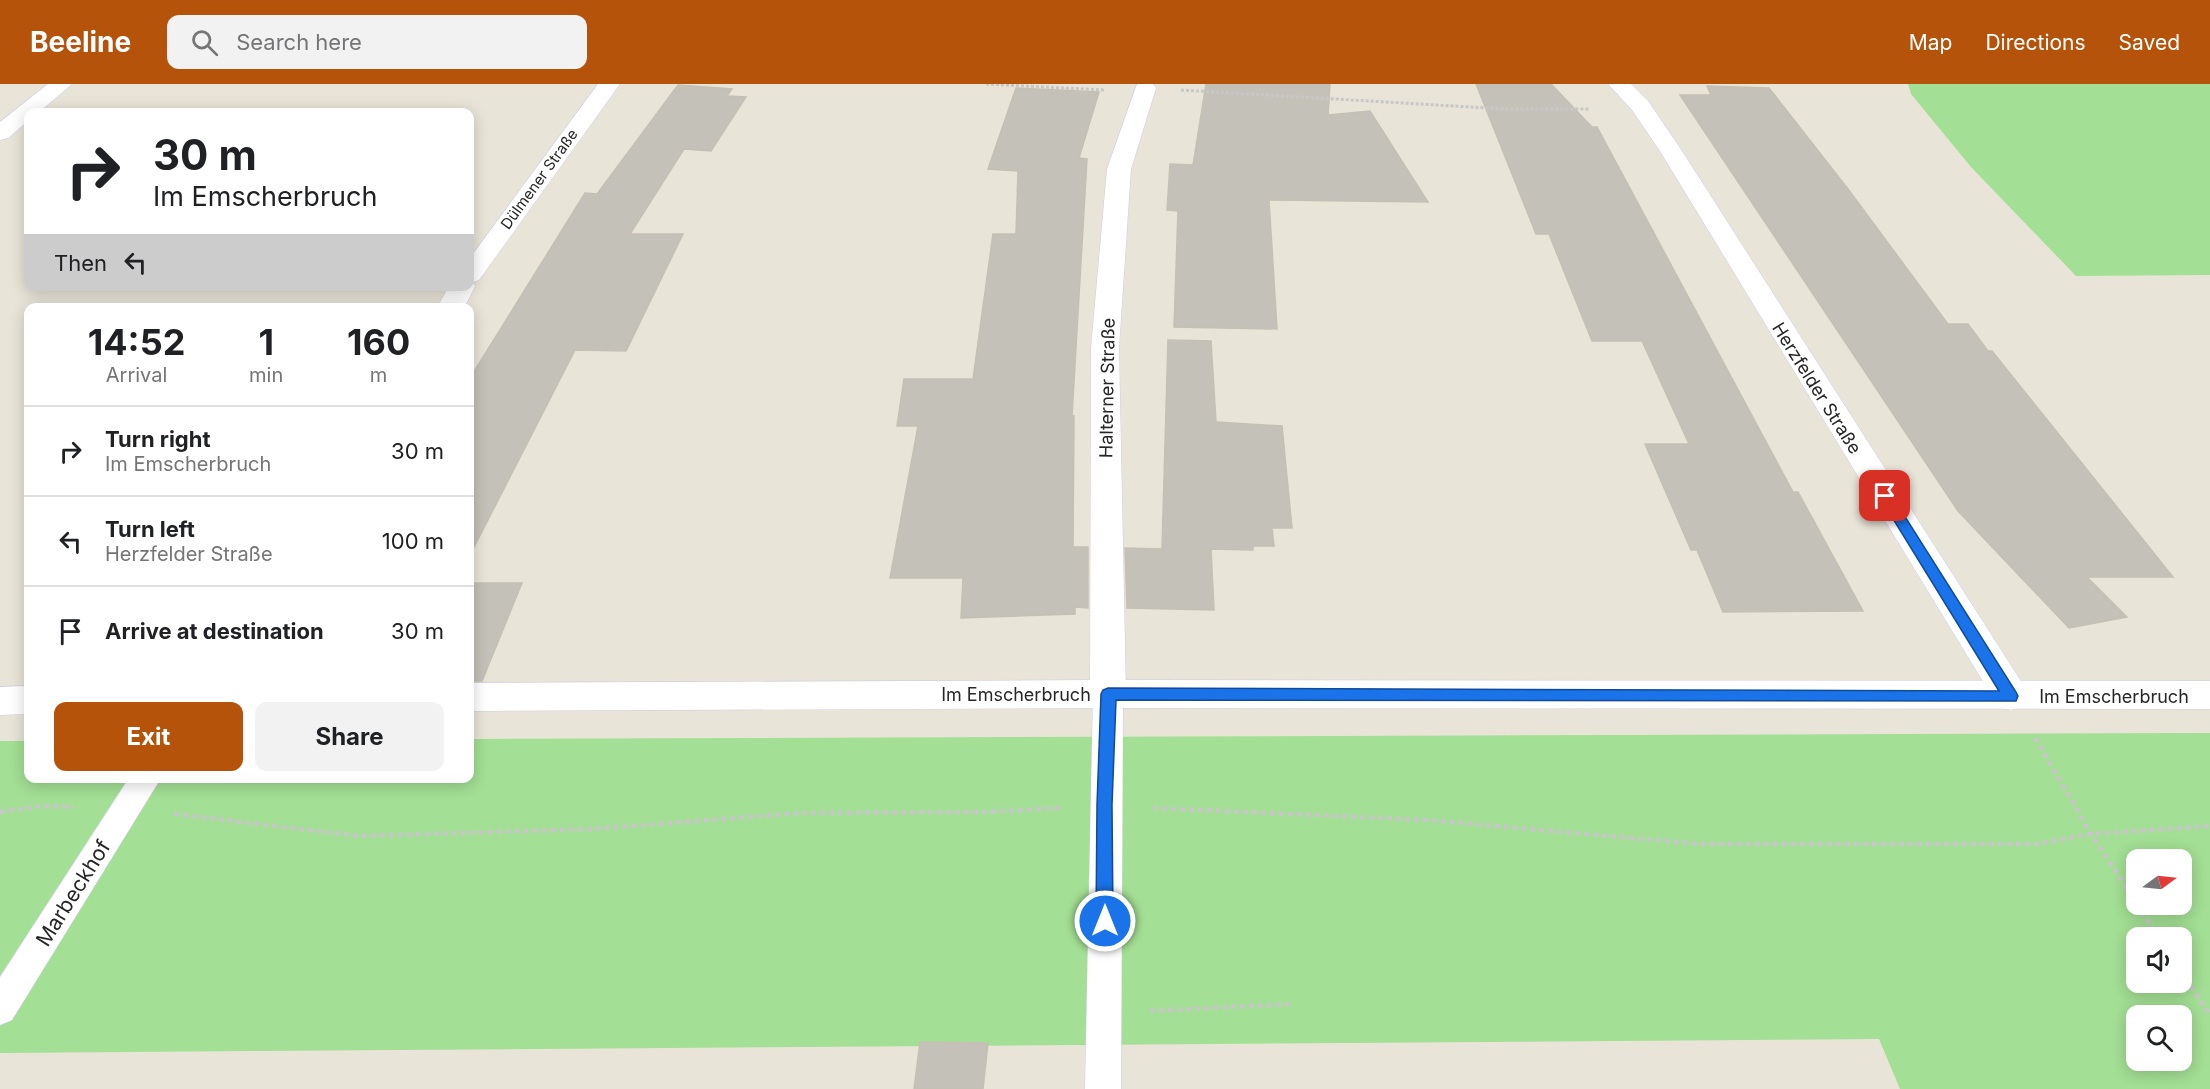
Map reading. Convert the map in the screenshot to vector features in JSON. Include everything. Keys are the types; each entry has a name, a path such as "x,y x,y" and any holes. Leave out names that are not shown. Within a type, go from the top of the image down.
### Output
{"street":[{"path":"31,108 61,84"},
{"name":"Dülmener Straße","path":"474,270 609,84"},
{"name":"Herzfelder Straße","path":"1619,84 1640,106 1671,151 2011,696"},
{"name":"Halterner Straße","path":"1108,694 1105,348 1119,169 1145,88"},
{"path":"0,133 24,114"},
{"name":"Im Emscherbruch","path":"474,697 1108,694 2210,695"},
{"path":"0,701 24,700"}],"lane":[{"path":"1103,1089 1108,694"},
{"name":"Marbeckhof","path":"0,1008 143,783"}],"path":[{"path":"986,84 1114,91 1145,88 1505,109 1576,110 1640,106"},
{"path":"2011,696 2091,834 2126,886"},
{"path":"2192,988 2210,1015"},
{"path":"1104,1014 1291,1004"}],"green space":[{"path":"1908,84 2210,84 2210,275 2076,276 1971,167 1911,94"},
{"path":"2210,733 2210,1089 1900,1089 1879,1039 0,1053 0,741 24,741 24,783 474,783 474,739"}],"building":[{"path":"1206,84 1330,84 1328,115 1370,111 1428,202 1269,200 1277,329 1174,327 1178,211 1167,210 1170,164 1193,165"},
{"path":"1476,84 1551,84 1592,127 1597,127 1793,492 1798,492 1863,611 1723,612 1697,550 1691,550 1645,444 1689,444 1642,341 1592,341 1549,234 1536,234"},
{"path":"678,85 732,89 727,96 746,97 711,151 684,149 630,234 683,234 626,351 575,350 474,547 474,372 585,193 597,194"},
{"path":"1707,86 1769,88 1848,189 1948,324 1968,324 2173,577 2087,577 2127,617 2069,628 1958,511 1680,95 1711,95"},
{"path":"1016,88 1099,92 1079,158 1087,159 1072,416 1074,416 1073,547 1088,547 1088,608 1075,607 1075,614 961,618 963,578 890,578 918,426 897,426 904,379 973,379 993,234 1016,234 1018,171 988,169"},
{"path":"1168,340 1211,341 1216,422 1282,426 1292,528 1272,528 1274,546 1253,546 1253,550 1211,549 1214,610 1127,608 1125,548 1162,549"},
{"path":"474,583 522,583 482,681 474,681"},
{"path":"920,1042 988,1043 983,1089 914,1089"}],"route":[{"path":"1105,921 1108,694 2011,696 1885,496"}]}
